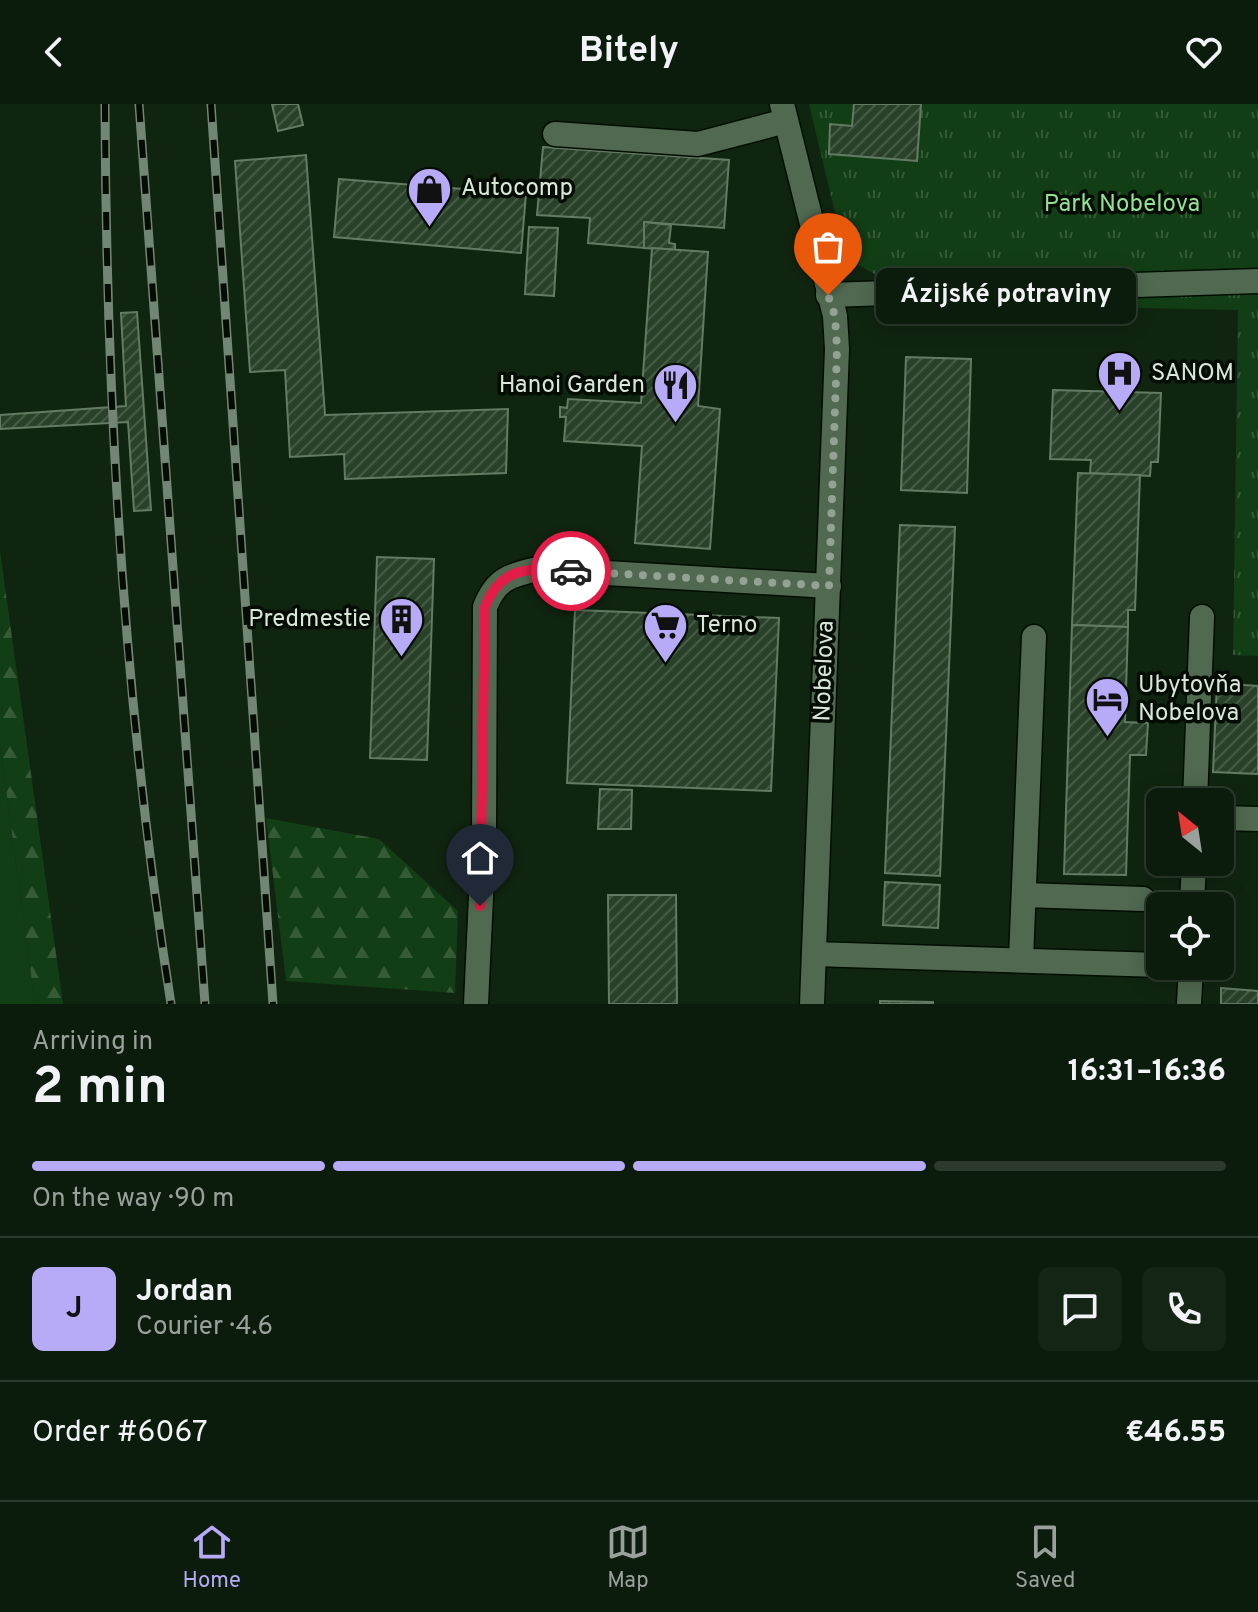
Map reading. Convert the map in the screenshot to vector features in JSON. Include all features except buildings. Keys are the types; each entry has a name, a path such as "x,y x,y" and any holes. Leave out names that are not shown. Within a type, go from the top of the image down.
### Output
{"street":[{"path":"555,134 698,144 784,113"},
{"name":"Nobelova","path":"784,113 835,316 837,349 812,1004"},
{"path":"828,295 1258,281"},
{"path":"476,1004 484,832 485,607 492,589 505,576 538,569 829,586"},
{"path":"1195,788 1202,617"},
{"path":"1021,960 1034,637"},
{"path":"1234,818 1258,819"},
{"path":"1024,895 1143,899"},
{"path":"814,954 1146,964"},
{"path":"1189,1004 1190,980"}],"green space":[{"name":"Park Nobelova","path":"809,104 1258,104 1258,656 1233,655 1238,310 1010,305 936,308 846,258"},
{"path":"0,551 63,1004 35,1004 0,745"},
{"path":"0,745 35,1004 0,1004"},
{"path":"266,818 379,839 458,911 455,993 286,981"}],"railway":[{"path":"105,104 109,330 121,556 141,780 171,1004"},
{"path":"139,104 205,1004"},
{"path":"211,104 273,1004"}],"way so far":[{"path":"571,571 829,586 837,349 835,316 828,295"}],"place":[{"name":"Autocomp","path":"430,228"},
{"name":"Ázijské potraviny","path":"828,295"},
{"name":"SANOM","path":"1120,413"},
{"name":"Hanoi Garden","path":"676,425"},
{"name":"Predmestie","path":"402,659"},
{"name":"Terno","path":"665,665"},
{"name":"Ubytovňa Nobelova","path":"1107,739"}],"route":[{"path":"480,906 484,832 485,607 492,589 505,576 538,569 571,571"}]}
